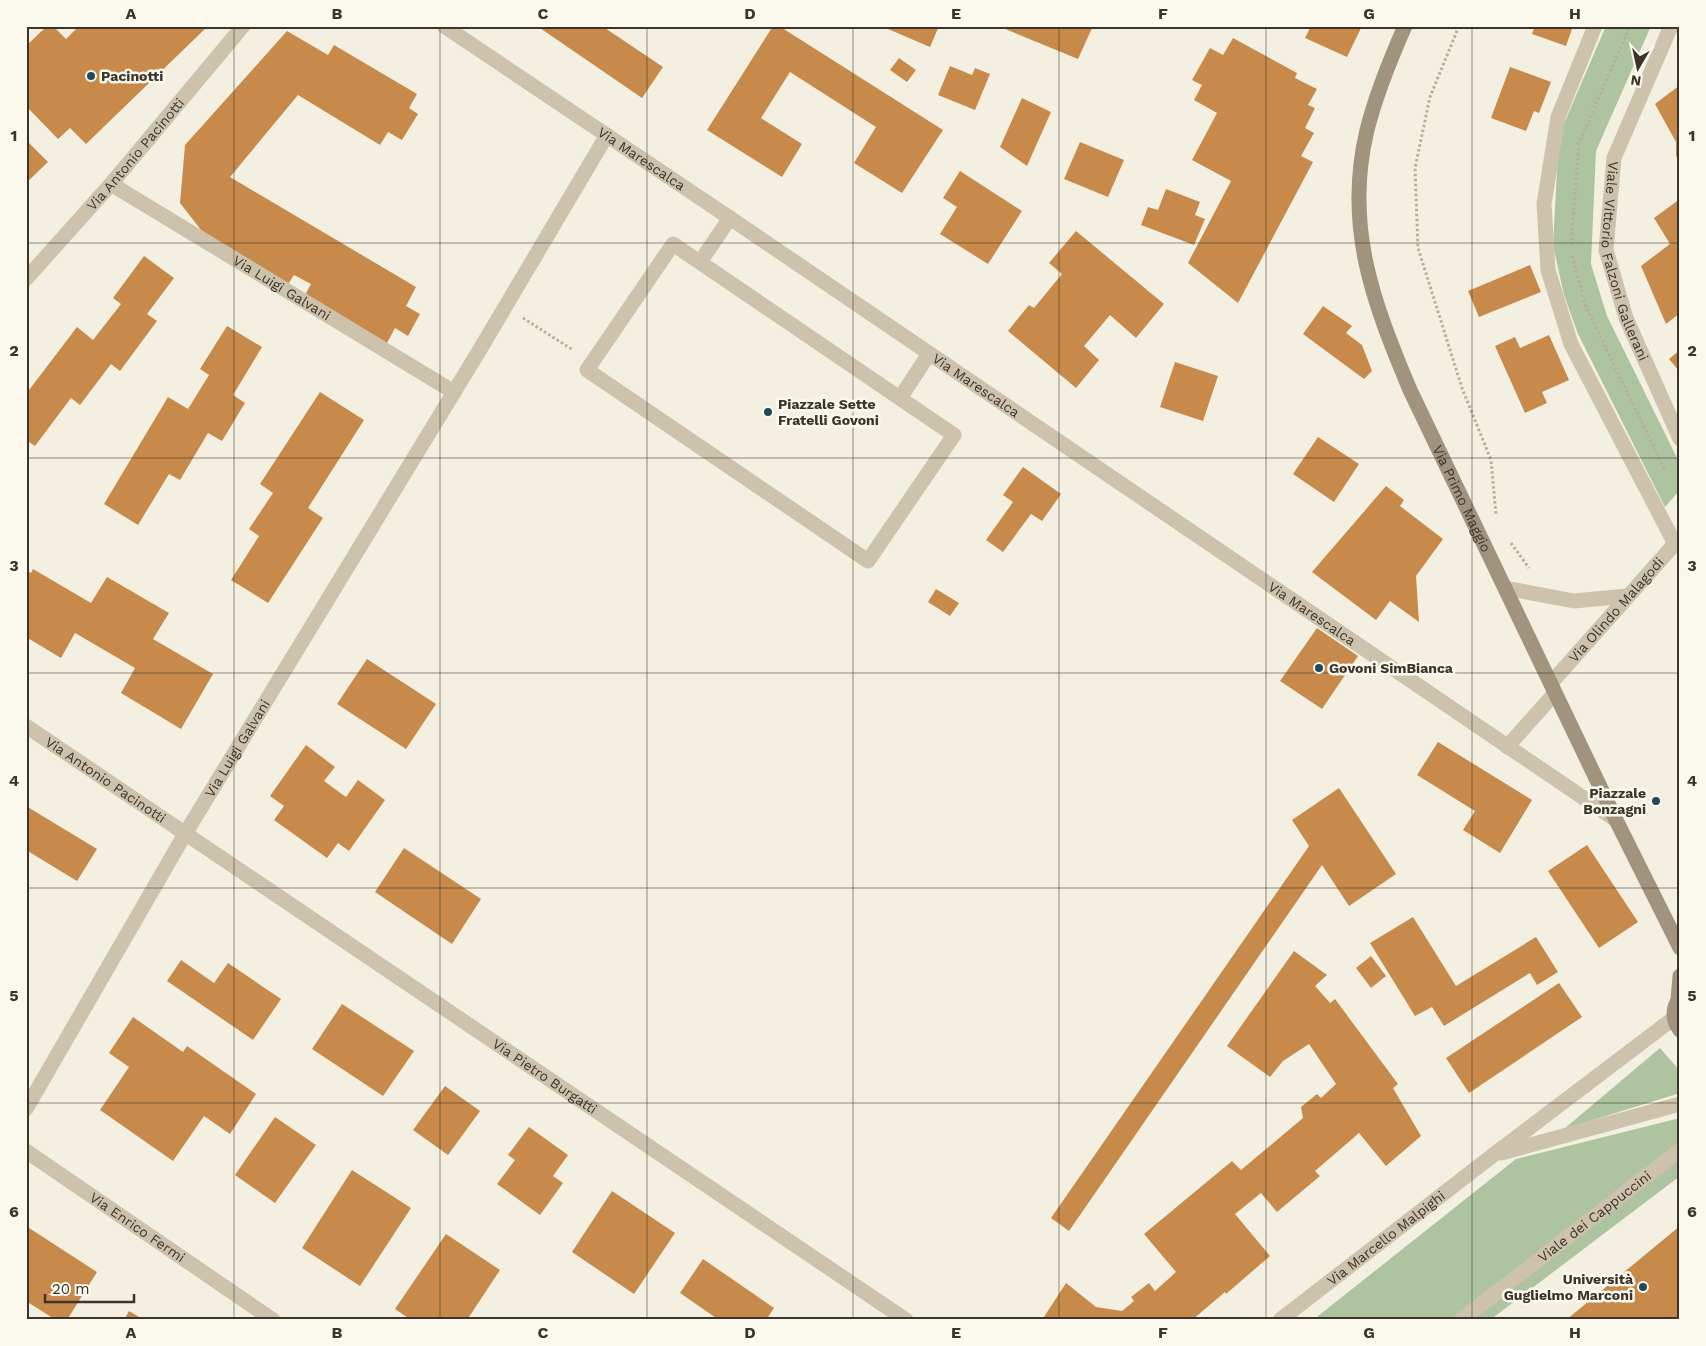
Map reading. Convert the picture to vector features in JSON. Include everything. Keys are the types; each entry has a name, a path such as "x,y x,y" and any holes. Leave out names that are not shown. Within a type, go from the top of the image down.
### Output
{"main road":[{"name":"Via Primo Maggio","path":"1405,26 1384,75 1367,129 1358,205 1365,262 1381,316 1410,390 1616,820 1680,948"},
{"path":"1677,1024 1674,1010 1679,999 1680,976"}],"street":[{"name":"Via Antonio Pacinotti","path":"26,279 111,184 242,26"},
{"name":"Via Marescalca","path":"444,26 1616,820"},
{"path":"1595,26 1558,117 1544,204 1548,270 1571,344 1677,541"},
{"name":"Viale Vittorio Falzoni Gallerani","path":"1671,26 1614,158 1606,250 1626,318 1680,439"},
{"name":"Via Luigi Galvani","path":"26,1109 185,834 506,307 607,135"},
{"name":"Via Luigi Galvani","path":"111,184 454,392"},
{"path":"700,262 730,218"},
{"path":"673,244 954,435 868,561 587,370 592,362 673,244"},
{"path":"900,398 929,354"},
{"name":"Via Olindo Malagodi","path":"1553,688 1627,596 1677,541"},
{"path":"1505,588 1574,600 1627,596"},
{"path":"1507,747 1553,688"},
{"name":"Via Antonio Pacinotti","path":"26,726 185,834"},
{"name":"Via Pietro Burgatti","path":"185,834 906,1320"},
{"name":"Via Marcello Malpighi","path":"1280,1320 1492,1156 1677,1024"},
{"name":"Via Marcello Malpighi","path":"1492,1156 1680,1104"},
{"name":"Viale dei Cappuccini","path":"1462,1320 1680,1150"},
{"name":"Via Enrico Fermi","path":"26,1151 273,1320"}],"path":[{"path":"1459,26 1430,97 1415,168 1418,248 1462,388 1491,460 1497,523"},
{"path":"506,307 592,362"},
{"path":"1507,538 1528,568 1536,573"}],"green space":[{"path":"1606,26 1651,26 1596,151 1591,264 1607,316 1680,464 1680,490 1665,507 1578,334 1564,295 1553,245 1559,135"},
{"path":"1660,1048 1680,1071 1680,1093 1564,1129"},
{"path":"1680,1118 1680,1176 1490,1320 1313,1320 1516,1159"}],"building":[{"name":"Pacinotti","path":"47,26 53,26 66,39 79,26 208,26 86,144 70,128 58,139 26,106 26,46"},
{"path":"537,26 602,26 663,67 642,98"},
{"path":"773,26 779,26 943,130 902,193 854,163 876,127 790,72 761,118 802,144 782,177 707,130"},
{"path":"881,26 939,26 930,47"},
{"path":"998,26 1093,26 1078,59"},
{"path":"1311,26 1362,26 1347,57 1305,38"},
{"path":"1535,26 1573,26 1566,46 1532,34"},
{"path":"287,31 328,55 334,45 417,94 409,108 418,114 402,140 388,132 380,145 298,95 230,177 416,287 406,306 420,314 408,336 395,328 387,343 305,295 311,284 294,275 288,284 205,235 180,203 185,145"},
{"path":"1233,38 1297,73 1295,78 1317,89 1308,105 1315,108 1305,128 1314,133 1301,156 1313,162 1238,303 1188,263 1231,181 1192,160 1217,113 1194,100 1202,85 1192,80 1210,48 1223,55"},
{"path":"899,58 916,70 907,82 890,70"},
{"path":"950,66 972,75 975,68 990,74 975,110 938,95"},
{"path":"1510,67 1551,82 1539,113 1534,111 1526,131 1491,118"},
{"path":"1680,85 1680,162 1676,156 1676,142 1655,104"},
{"path":"1022,98 1051,112 1027,166 1000,147"},
{"path":"26,140 48,162 26,183"},
{"path":"1080,142 1124,160 1108,197 1064,179"},
{"path":"960,171 1022,211 988,264 940,234 957,207 943,198"},
{"path":"1166,189 1200,202 1195,215 1205,219 1194,245 1141,225 1148,207 1158,210"},
{"path":"1680,199 1680,313 1666,324 1641,266 1670,244 1654,218"},
{"path":"1076,231 1164,304 1136,338 1110,315 1084,346 1099,360 1076,388 1008,331 1029,305 1034,308 1062,274 1049,263"},
{"path":"144,256 174,278 147,314 157,321 120,371 111,364 80,405 71,398 35,446 26,440 26,394 77,327 93,340 121,304 113,298"},
{"path":"1530,265 1541,292 1479,317 1468,291"},
{"path":"1323,306 1352,326 1346,333 1362,345 1372,371 1364,379 1303,334"},
{"path":"227,326 262,347 233,395 245,403 222,441 208,433 180,480 169,474 138,525 104,504 168,397 188,409 209,375 200,369"},
{"path":"1549,335 1569,380 1542,392 1547,403 1525,413 1495,346 1515,337 1520,348"},
{"path":"1680,350 1680,372 1669,359"},
{"path":"1175,362 1218,376 1203,421 1160,407"},
{"path":"320,392 364,420 308,508 323,518 268,603 231,580 259,536 249,529 273,493 260,484"},
{"path":"1318,437 1359,464 1334,502 1293,474"},
{"path":"1023,467 1061,494 1042,521 1031,514 1003,552 986,540 1013,502 1003,495"},
{"path":"1386,486 1404,500 1400,506 1443,539 1416,576 1419,622 1390,601 1376,620 1312,572"},
{"path":"33,569 91,603 107,577 169,613 153,639 213,674 181,729 121,693 135,668 75,633 61,658 26,637 26,570 31,573"},
{"path":"936,589 959,603 950,616 928,602"},
{"name":"Govoni SimBianca","path":"1317,628 1358,656 1322,709 1280,681"},
{"path":"367,659 436,704 406,749 337,704"},
{"path":"1438,742 1532,800 1500,853 1463,830 1475,811 1417,775"},
{"path":"306,745 335,767 324,781 346,797 358,780 385,800 349,851 338,843 327,858 274,820 284,806 270,796"},
{"path":"1339,788 1396,874 1349,906 1322,865 1069,1231 1051,1218 1309,846 1292,820"},
{"path":"26,806 97,849 77,881 26,850"},
{"path":"1587,845 1638,922 1599,948 1548,871"},
{"path":"404,848 481,899 452,944 375,892"},
{"path":"1413,917 1456,986 1536,937 1558,972 1537,985 1530,973 1444,1026 1432,1007 1415,1016 1370,943"},
{"path":"1294,951 1327,975 1315,986 1330,1003 1335,999 1398,1084 1393,1088 1421,1136 1386,1166 1359,1133 1315,1171 1320,1176 1277,1212 1261,1193 1235,1214 1270,1256 1192,1320 1042,1320 1066,1283 1096,1307 1122,1311 1134,1301 1131,1297 1149,1283 1155,1291 1176,1272 1144,1234 1232,1161 1241,1170 1303,1118 1301,1107 1317,1094 1321,1098 1336,1084 1309,1044 1283,1061 1270,1077 1227,1046"},
{"path":"1371,956 1386,976 1371,988 1356,968"},
{"path":"181,960 214,983 228,963 281,999 253,1040 167,981"},
{"path":"1559,983 1582,1017 1469,1093 1446,1058"},
{"path":"342,1004 414,1051 383,1096 312,1049"},
{"path":"133,1017 183,1052 187,1046 256,1094 230,1134 204,1116 173,1161 100,1110 129,1067 109,1053"},
{"path":"445,1086 480,1111 448,1155 413,1130"},
{"path":"275,1117 316,1145 275,1203 235,1175"},
{"path":"529,1127 568,1155 553,1176 563,1183 540,1215 497,1184 515,1160 508,1155"},
{"path":"352,1170 411,1208 360,1286 302,1248"},
{"path":"612,1191 675,1233 634,1294 572,1252"},
{"path":"26,1226 97,1272 67,1320 56,1320 29,1303 26,1307"},
{"path":"1680,1226 1680,1320 1566,1320"},
{"path":"446,1234 500,1270 467,1320 411,1320 395,1309"},
{"path":"703,1259 774,1308 766,1320 719,1320 680,1293"},
{"path":"129,1311 144,1320 124,1320"}],"place":[{"name":"Pacinotti","path":"91,76"},
{"name":"Piazzale Sette Fratelli Govoni","path":"768,412"},
{"name":"Govoni SimBianca","path":"1319,668"},
{"name":"Piazzale Bonzagni","path":"1656,801"},
{"name":"Università Guglielmo Marconi","path":"1643,1287"}]}
